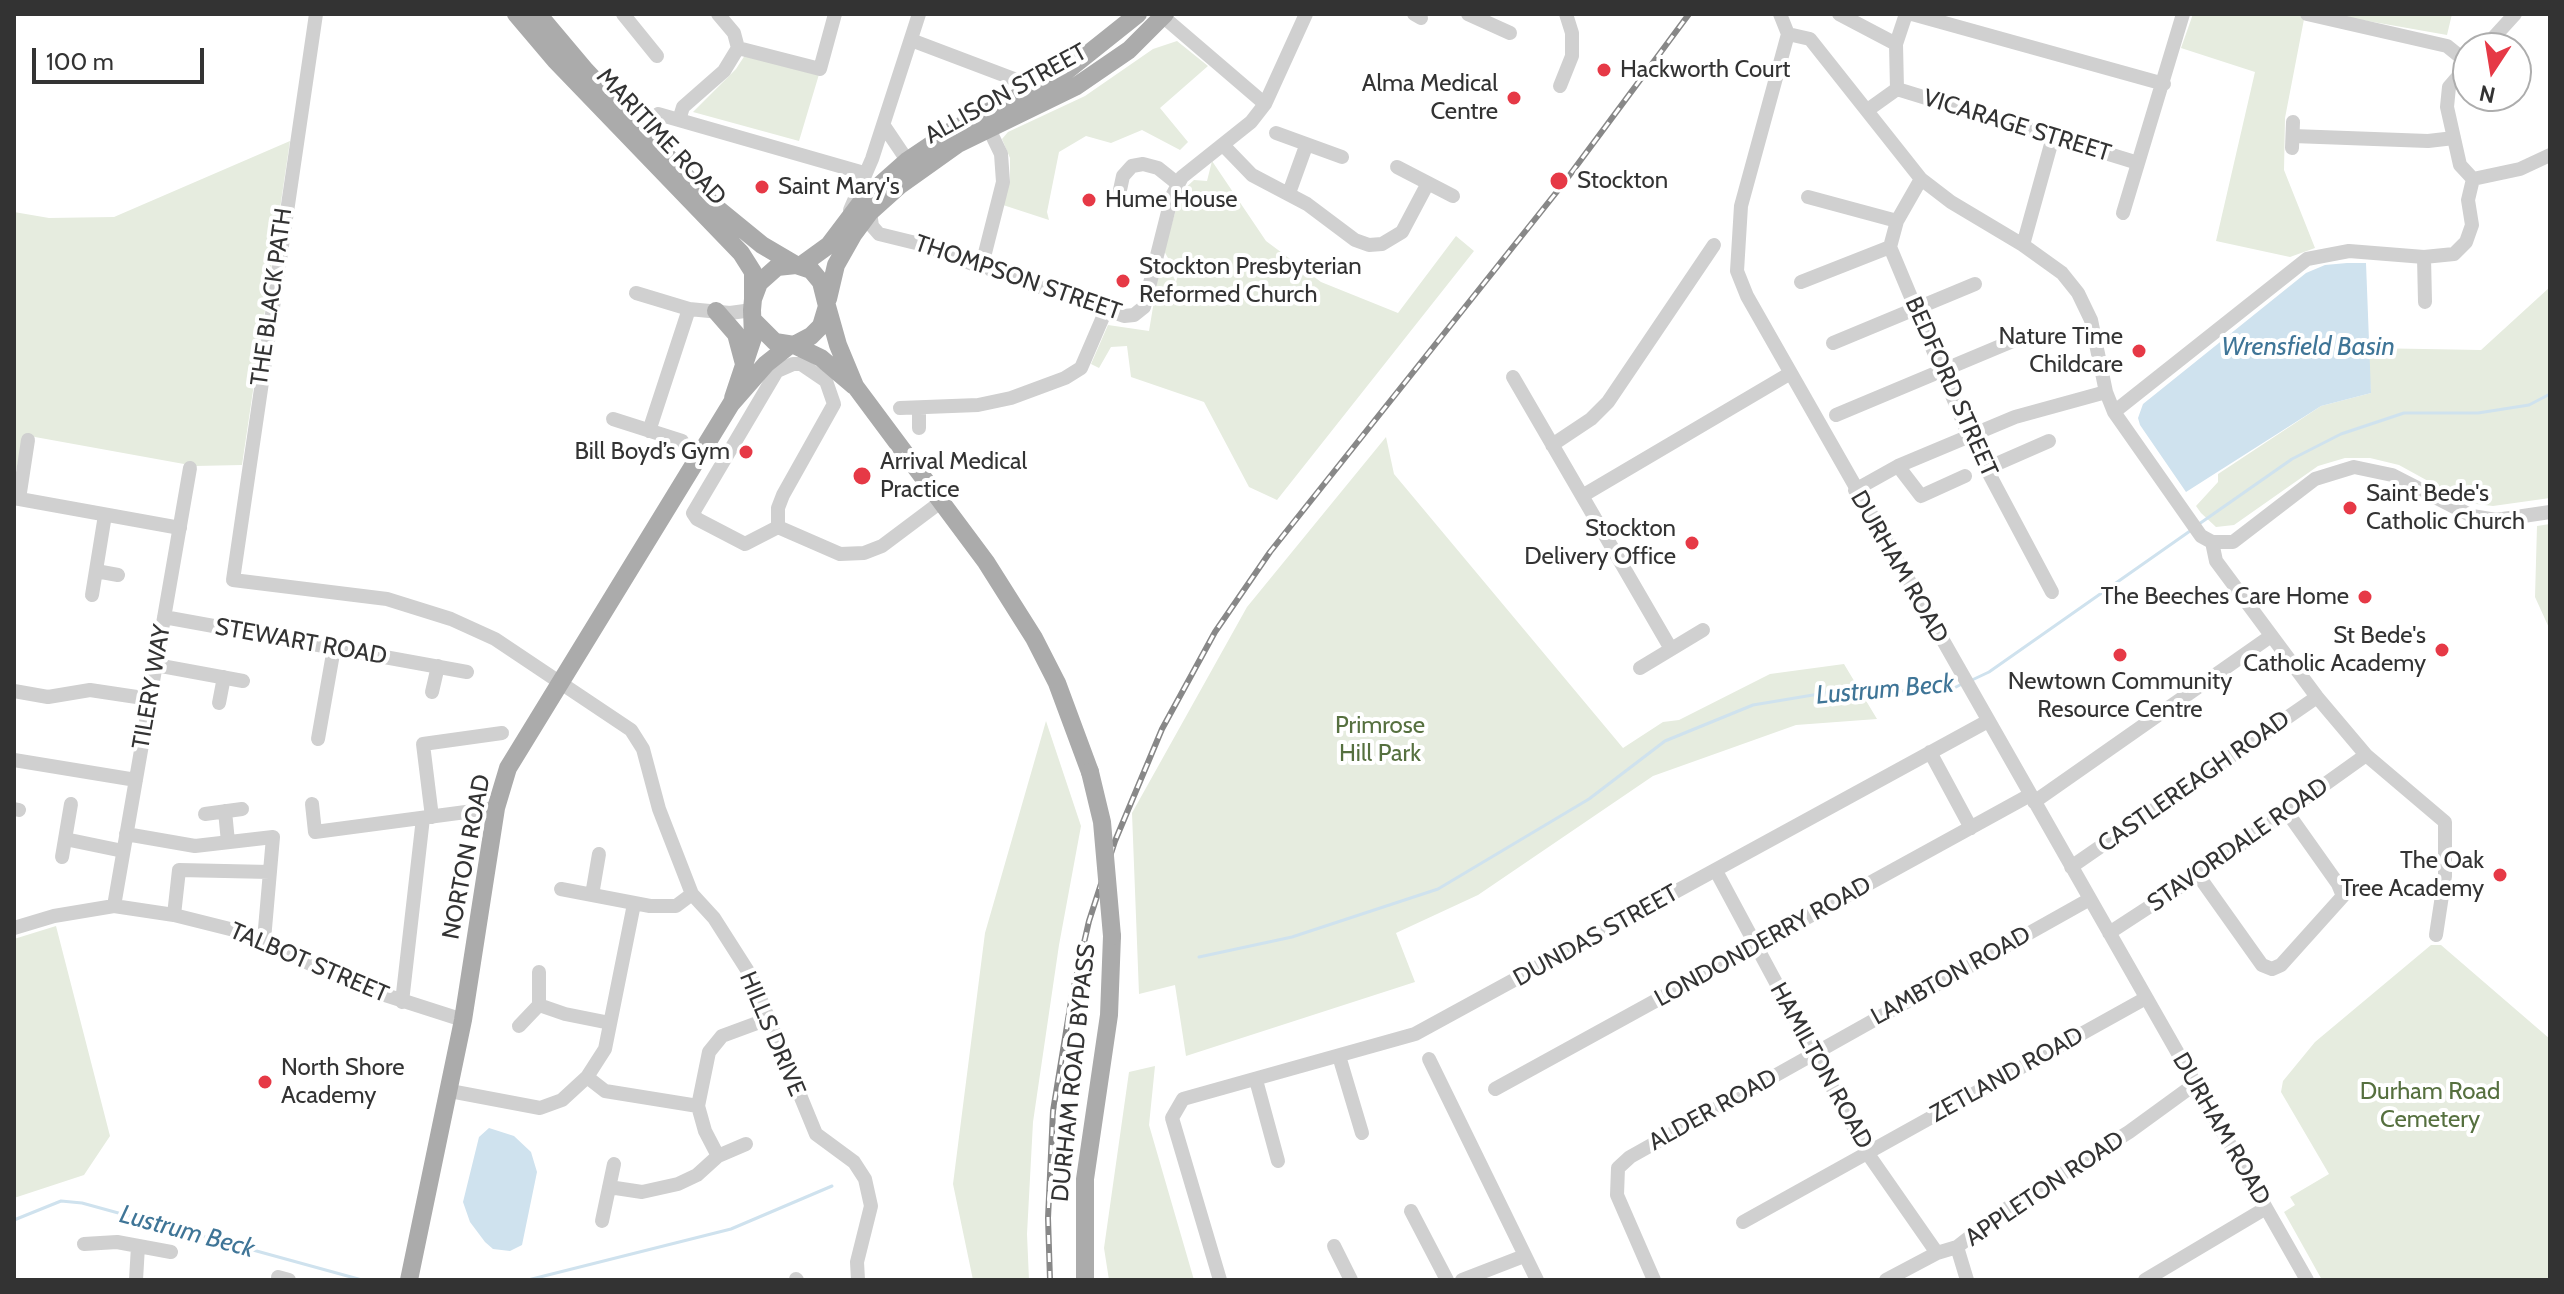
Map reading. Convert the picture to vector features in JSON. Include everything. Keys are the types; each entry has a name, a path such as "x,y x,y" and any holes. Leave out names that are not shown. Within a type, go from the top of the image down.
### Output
{"main road":[{"name":"MARITIME ROAD","path":"516,14 555,60 741,253 753,272 753,310"},
{"name":"MARITIME ROAD","path":"538,14 586,71 713,205 762,245 798,266"},
{"name":"ALLISON STREET","path":"828,303 836,265 870,212 911,167 953,130 1064,73 1138,14"},
{"name":"ALLISON STREET","path":"798,266 829,245 863,200 911,167 1075,87 1129,50 1163,15"},
{"name":"NORTON ROAD","path":"731,404 753,338 753,310 766,274 777,267 798,266"},
{"path":"798,266 811,270 821,282 838,345 855,386"},
{"name":"NORTON ROAD","path":"409,1280 450,1091 496,808 508,768 731,404 766,364 821,326 828,303"},
{"path":"753,310 775,342 792,345 821,358 855,386"},
{"path":"716,311 736,334 744,364"},
{"name":"DURHAM ROAD BYPASS","path":"855,386 986,562 1057,683 1090,772 1102,822 1112,936 1109,1015 1085,1179 1085,1280"}],"street":[{"name":"THE BLACK PATH","path":"233,580 316,14"},
{"path":"679,120 683,107 733,61 738,48 734,33 718,14"},
{"path":"738,48 820,69 835,14"},
{"path":"843,225 884,126 919,14"},
{"path":"1120,190 1123,176 1132,166 1143,164 1158,168 1178,184 1182,177 1251,122 1265,104 1306,14"},
{"path":"1468,14 1510,33"},
{"path":"1560,86 1562,69 1573,46 1566,14"},
{"path":"1780,14 1788,34 1810,39 1869,109 1921,179 1951,202 2023,245 2062,273 2078,293 2091,320 2106,392 2114,412 2206,539 2213,556 2317,697 2366,755 2445,822 2445,876 2436,935"},
{"path":"1839,14 1896,44"},
{"path":"1869,109 1897,89 1896,44 1906,14"},
{"path":"1912,14 2164,84"},
{"path":"2123,213 2183,14"},
{"path":"2307,14 2447,46 2452,50"},
{"path":"2499,32 2515,14"},
{"path":"1163,15 1265,104"},
{"path":"629,16 657,56"},
{"name":"DURHAM ROAD","path":"1788,34 1741,206 1736,247 1737,271 1747,296 2307,1280"},
{"path":"911,40 1014,79"},
{"path":"2452,84 2447,95 2454,138 2460,165 2473,179"},
{"name":"VICARAGE STREET","path":"1897,89 2138,163"},
{"path":"658,114 864,173"},
{"path":"884,126 911,167"},
{"path":"985,263 1003,182 1001,154 989,129"},
{"path":"1276,133 1306,146 1319,146 1342,157"},
{"path":"2293,135 2428,141 2454,138"},
{"path":"2023,245 2053,137"},
{"path":"1223,145 1252,175 1289,193 1355,240 1369,245 1382,244 1402,232 1428,183"},
{"path":"1289,193 1306,146"},
{"path":"2473,179 2548,162"},
{"path":"1397,167 1453,196"},
{"path":"1801,282 1890,247 1897,221 1921,179"},
{"path":"2114,412 2307,259 2349,251 2424,257 2454,254 2466,242 2472,225 2468,194 2473,179"},
{"name":"THOMPSON STREET","path":"870,212 872,226 879,234 928,246 975,265 985,263 991,270 1124,316 1134,315 1144,307 1178,184"},
{"path":"1808,197 1897,221"},
{"path":"1552,445 1591,419 1608,402 1714,245"},
{"name":"BEDFORD STREET","path":"1890,247 1969,436 2052,592"},
{"path":"2424,257 2425,302"},
{"path":"1833,343 1975,284"},
{"path":"636,293 689,309 753,310"},
{"path":"649,431 689,309"},
{"path":"900,408 978,405 1011,398 1065,378 1081,368 1106,310"},
{"path":"1836,415 2015,340"},
{"path":"793,364 811,370 826,381 834,404 783,495 778,508 778,527 745,544 693,513 777,371 793,364"},
{"path":"1582,496 1789,374"},
{"path":"1513,377 1671,649"},
{"path":"1855,490 1898,466 2019,415 2106,392"},
{"path":"919,408 919,428"},
{"path":"613,419 682,441"},
{"path":"28,440 16,498 180,528"},
{"path":"1985,469 2049,441"},
{"path":"1898,466 1921,496 1965,476"},
{"path":"2206,539 2233,542 2315,479 2354,467 2392,475 2472,516 2496,520 2550,512"},
{"name":"TILERY WAY","path":"114,906 190,468"},
{"path":"778,527 840,554 864,553 882,546 942,501"},
{"path":"92,595 105,515"},
{"path":"96,571 118,575"},
{"name":"HILLS DRIVE","path":"233,580 387,599 451,619 495,639 624,725 640,743 663,819 692,894 714,918 747,969 816,1134 854,1162 870,1195 857,1262 858,1280"},
{"name":"STEWART ROAD","path":"164,617 467,672"},
{"path":"1640,668 1703,630"},
{"name":"LONDONDERRY ROAD","path":"1495,1089 2015,804 2032,798 2271,636"},
{"path":"318,739 334,648"},
{"path":"156,665 243,681"},
{"path":"432,692 438,666"},
{"path":"219,703 224,677"},
{"path":"14,691 48,697 90,690 150,699"},
{"name":"CASTLEREAGH ROAD","path":"2071,867 2317,697"},
{"name":"DUNDAS STREET","path":"1220,1280 1172,1118 1183,1099 1415,1034 1988,721"},
{"path":"402,1002 428,818 423,744 502,733"},
{"path":"1930,752 1971,828"},
{"name":"STAVORDALE ROAD","path":"2109,933 2198,875 2366,755"},
{"path":"14,760 136,780"},
{"path":"62,857 71,804"},
{"path":"312,804 315,832 496,808"},
{"path":"205,814 242,809"},
{"path":"225,811 228,842"},
{"path":"2198,875 2262,965 2272,969 2281,965 2343,896 2338,884 2287,812"},
{"path":"126,834 195,846 273,837 264,940"},
{"path":"65,839 123,851"},
{"path":"592,895 599,854"},
{"path":"174,915 179,870 270,872"},
{"name":"HAMILTON ROAD","path":"1716,871 1868,1154 1937,1253"},
{"path":"561,889 634,904 669,907 692,894"},
{"name":"LAMBTON ROAD","path":"1812,1054 2090,899"},
{"path":"450,1091 540,1108 562,1100 587,1077 603,1056 634,904"},
{"name":"TALBOT STREET","path":"14,928 54,916 114,906 174,915 264,940 354,985 463,1020"},
{"path":"519,1026 539,1005 539,972"},
{"name":"ZETLAND ROAD","path":"1743,1222 2146,998"},
{"path":"539,1005 610,1023"},
{"path":"718,1156 705,1131 698,1106 712,1046 722,1036 768,1019"},
{"name":"ALDER ROAD","path":"1654,1280 1617,1195 1618,1168 1630,1157 1812,1054"},
{"path":"1339,1056 1362,1133"},
{"path":"1429,1059 1537,1280"},
{"path":"1437,1073 1452,1067"},
{"path":"587,1077 605,1091 676,1105 698,1106"},
{"path":"1256,1080 1278,1161"},
{"name":"APPLETON ROAD","path":"1886,1280 1937,1253 1957,1247 2003,1211 2129,1132 2195,1084"},
{"path":"609,1187 642,1192 678,1184 697,1175 718,1156 746,1144"},
{"path":"602,1221 614,1164"},
{"path":"2145,1280 2266,1208"},
{"path":"1411,1211 1447,1280"},
{"path":"84,1244 138,1246 171,1252"},
{"path":"136,1280 138,1246"},
{"path":"1334,1246 1351,1280"},
{"path":"1957,1247 1967,1280"},
{"path":"1462,1280 1524,1256"}],"green space":[{"path":"2193,14 2305,14 2285,118 2284,170 2315,248 2290,257 2216,241 2255,72 2181,48"},
{"path":"2328,14 2452,14 2447,35"},
{"path":"1177,41 1208,66 1160,108 1188,142 1180,150 1142,130 1111,143 1086,136 1059,152 1047,212 1049,220 1003,205 1010,180 1010,158 1002,139 1008,132 1085,96 1153,49"},
{"path":"747,52 820,71 799,141 693,112 736,69"},
{"path":"290,141 242,465 195,466 24,435 14,480 14,212 49,218 114,217"},
{"path":"1212,161 1266,241 1321,282 1398,313 1456,236 1474,251 1277,500 1249,487 1204,402 1131,377 1127,346 1111,347 1099,368 1091,364 1108,325 1149,331 1158,277 1171,272 1176,282 1181,263 1172,265 1164,251 1181,192 1194,180 1207,181"},
{"path":"2550,287 2550,498 2493,506 2468,503 2399,465 2370,458 2345,458 2318,466 2234,525 2216,527 2196,506 2218,482 2218,474 2321,406 2371,393 2367,348 2481,350"},
{"name":"Primrose Hill Park","path":"1386,437 1394,474 1623,748 1663,722 1679,720 1770,674 1844,664 1877,719 1796,725 1653,776 1478,895 1396,933 1415,982 1186,1056 1175,985 1139,994 1132,813 1247,607"},
{"path":"2550,524 2550,630 2535,597 2537,526"},
{"path":"1046,721 1081,826 1059,945 1033,1122 1027,1234 1029,1280 973,1280 953,1184 985,933"},
{"path":"56,926 110,1136 84,1175 14,1198 14,939"},
{"name":"Durham Road Cemetery","path":"2431,945 2441,945 2550,1039 2550,1280 2322,1280 2284,1212 2295,1205 2290,1197 2329,1174 2281,1092 2283,1081 2315,1042"},
{"path":"1155,1066 1149,1125 1194,1280 1109,1280 1104,1248 1129,1072"}],"water":[{"name":"Wrensfield Basin","path":"2366,263 2371,393 2321,406 2186,492 2140,425 2138,418 2143,404 2306,273 2325,265"},
{"path":"489,1128 514,1136 531,1152 537,1172 522,1245 510,1251 493,1249 485,1242 470,1222 463,1202 479,1137"}],"waterway":[{"name":"Lustrum Beck","path":"2199,524 2292,459 2341,434 2404,413 2478,413 2529,405 2550,394"},
{"name":"Lustrum Beck","path":"1972,680 1989,672 2190,531"},
{"name":"Lustrum Beck","path":"1199,957 1292,937 1438,889 1589,799 1665,741 1753,705 1831,692 1950,690 1962,684"},
{"name":"Lustrum Beck","path":"528,1280 731,1229 832,1186"},
{"name":"Lustrum Beck","path":"14,1220 61,1201 82,1203 362,1280"}],"railway":[{"path":"1050,1280 1048,1218 1053,1111 1072,995 1089,921 1115,841 1162,729 1215,632 1270,552 1563,184 1689,14"}],"place":[{"name":"Hackworth Court","path":"1604,70"},
{"name":"Alma Medical Centre","path":"1514,98"},
{"name":"Stockton","path":"1559,181"},
{"name":"Saint Mary's","path":"762,187"},
{"name":"Hume House","path":"1089,200"},
{"name":"Stockton Presbyterian Reformed Church","path":"1123,281"},
{"name":"Nature Time Childcare","path":"2139,351"},
{"name":"Bill Boyd’s Gym","path":"746,452"},
{"name":"Arrival Medical Practice","path":"862,476"},
{"name":"Saint Bede's Catholic Church","path":"2350,508"},
{"name":"Stockton Delivery Office","path":"1692,543"},
{"name":"The Beeches Care Home","path":"2365,597"},
{"name":"St Bede's Catholic Academy","path":"2442,650"},
{"name":"Newtown Community Resource Centre","path":"2120,655"},
{"name":"The Oak Tree Academy","path":"2500,875"},
{"name":"North Shore Academy","path":"265,1082"}]}
